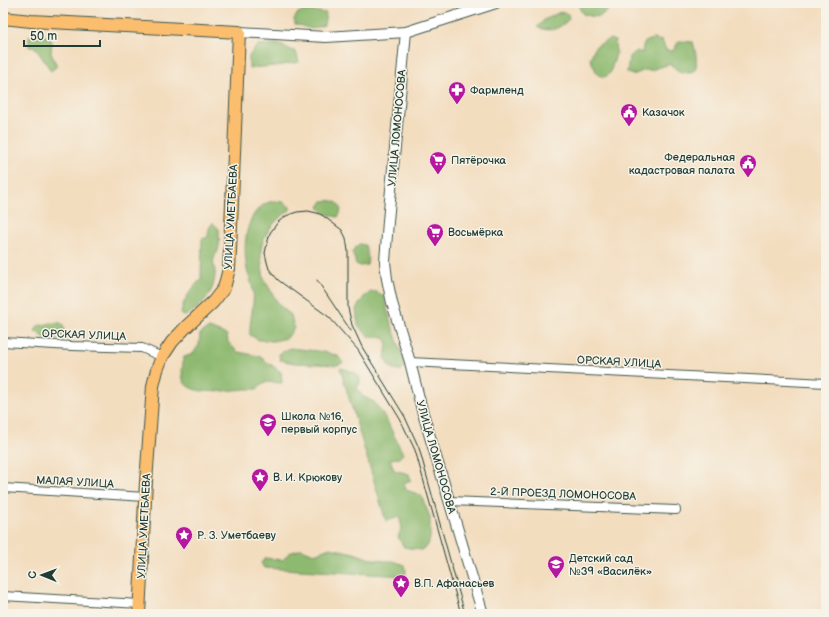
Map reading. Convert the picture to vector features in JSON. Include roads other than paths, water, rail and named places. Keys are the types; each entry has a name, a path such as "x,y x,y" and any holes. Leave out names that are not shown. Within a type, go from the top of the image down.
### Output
{"main road":[{"path":"3,18 239,32"},
{"name":"УЛИЦА УМЕТБАЕВА","path":"140,609 145,497 153,386 157,370 162,357 172,342 213,302 224,288 228,276 239,32"}],"street":[{"path":"239,32 326,37 406,32 496,3"},
{"name":"УЛИЦА ЛОМОНОСОВА","path":"406,32 388,221 385,262 387,280 422,410 483,614"},
{"name":"ОРСКАЯ УЛИЦА","path":"3,342 142,348 162,357"},
{"name":"ОРСКАЯ УЛИЦА","path":"410,362 826,383"},
{"name":"МАЛАЯ УЛИЦА","path":"3,488 145,497"},
{"name":"2-Й ПРОЕЗД ЛОМОНОСОВА","path":"449,501 676,510"},
{"path":"3,596 140,609"}],"tram line":[{"path":"461,614 415,450 400,419 358,350 329,317 278,280 269,269 265,253 270,233 278,222 286,216 297,212 308,211 317,213 342,230 346,238 348,251 348,308 352,325 362,347 405,417 419,448 465,614"},
{"path":"317,280 351,331"}],"place":[{"name":"Фармленд","path":"457,105"},
{"name":"Казачок","path":"629,127"},
{"name":"Пятёрочка","path":"438,175"},
{"name":"Федеральная кадастровая палата","path":"748,178"},
{"name":"Восьмёрка","path":"435,247"},
{"name":"Школа №16, первый корпус","path":"268,437"},
{"name":"В. И. Крюкову","path":"260,492"},
{"name":"Р. З. Уметбаеву","path":"184,550"},
{"name":"Детский сад №39 «Василёк»","path":"556,579"},
{"name":"В.П. Афанасьев","path":"401,598"}]}
